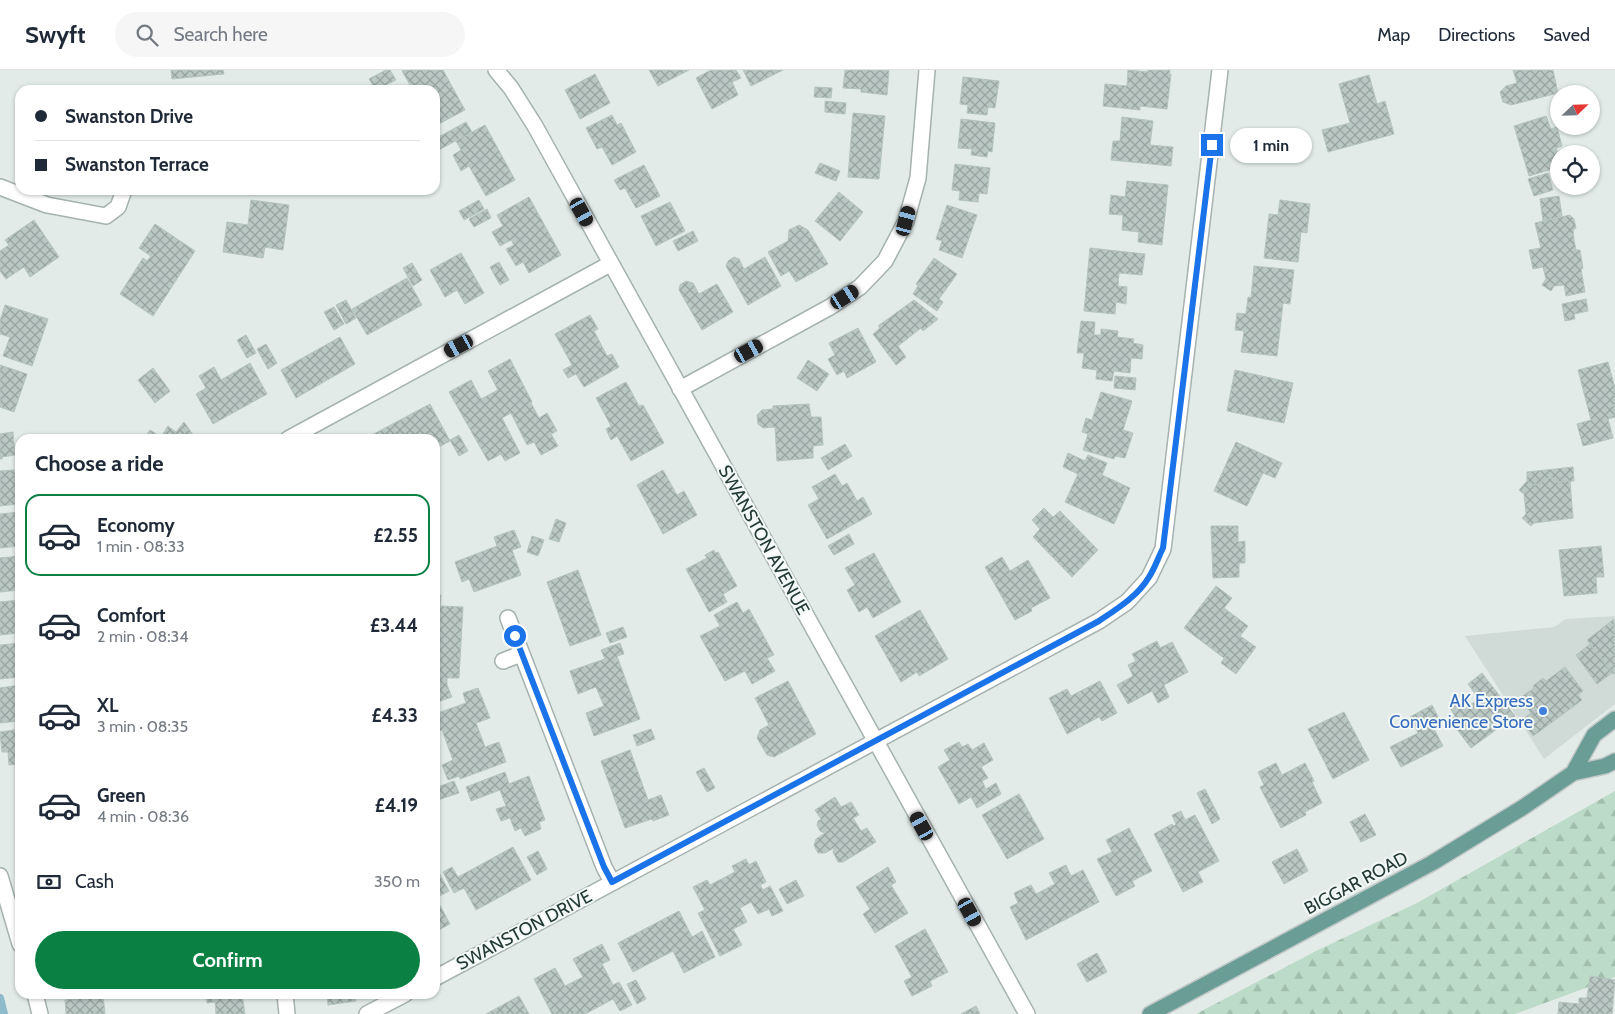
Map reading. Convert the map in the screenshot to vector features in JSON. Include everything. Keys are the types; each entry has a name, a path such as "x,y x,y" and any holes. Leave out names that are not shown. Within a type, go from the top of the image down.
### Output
{"main road":[{"name":"BIGGAR ROAD","path":"1573,773 1594,736 1615,719"},
{"name":"BIGGAR ROAD","path":"1150,1014 1432,863 1522,808 1573,773 1604,766 1615,761"}],"street":[{"name":"SWANSTON AVENUE","path":"496,70 511,88 535,126 1027,1014"},
{"path":"680,389 830,307 860,287 886,261 906,221 918,178 927,70"},
{"name":"SWANSTON DRIVE","path":"440,975 1099,621 1127,602 1149,578 1163,548 1220,85 1220,70"},
{"path":"0,187 15,193"},
{"path":"21,195 47,205 106,216 118,207 122,195"},
{"path":"297,434 610,264"},
{"name":"SWANSTON DRIVE","path":"508,618 604,867 612,882"},
{"path":"503,660 521,654"},
{"path":"0,876 15,927"},
{"path":"36,999 40,1014"},
{"path":"285,999 287,1014"},
{"path":"367,1014 396,999"}],"shaded area":[{"path":"1615,616 1615,704 1544,759 1465,636 1554,627 1566,619"}],"green space":[{"path":"1615,791 1615,977 1515,1014 1196,1014 1316,951 1417,903"}],"building":[{"path":"171,70 223,70 224,74 172,79"},
{"path":"386,70 390,70 396,80 386,85 373,85 369,79"},
{"path":"443,70 465,110 440,123 440,85 410,85 402,71"},
{"path":"649,70 689,70 658,86"},
{"path":"711,70 736,70 741,78 732,82 738,95 712,109 696,78"},
{"path":"743,70 783,70 751,86"},
{"path":"845,70 889,70 887,95 861,92 861,89 843,88"},
{"path":"1128,70 1148,72 1148,70 1170,70 1167,109 1140,106 1140,110 1103,106 1105,84 1127,86"},
{"path":"1513,70 1553,70 1556,85 1550,85 1550,95 1511,105 1503,102 1500,92 1506,86 1517,83"},
{"path":"595,74 610,103 580,119 565,90"},
{"path":"1369,75 1377,104 1385,101 1394,134 1328,152 1322,130 1350,123 1339,84"},
{"path":"963,77 999,81 995,108 988,107 987,115 967,113 968,105 960,104"},
{"path":"815,87 832,88 831,98 814,97"},
{"path":"825,101 846,103 845,114 825,112"},
{"path":"853,113 885,116 879,179 848,177"},
{"path":"612,115 617,125 621,123 636,152 612,165 602,147 597,149 586,128"},
{"path":"1546,116 1550,126 1550,135 1559,135 1562,145 1550,145 1550,170 1529,176 1514,126"},
{"path":"1122,117 1153,121 1150,145 1173,147 1171,166 1111,160 1113,141 1120,141"},
{"path":"961,119 995,123 992,152 988,151 987,157 971,155 972,149 958,148"},
{"path":"466,122 472,132 440,149 440,136"},
{"path":"485,125 515,180 486,196 469,166 461,171 453,155 461,150 456,141"},
{"path":"820,163 840,171 836,181 815,173"},
{"path":"955,164 990,168 987,194 979,193 978,202 959,200 960,191 952,190"},
{"path":"644,165 660,196 636,208 625,188 620,190 614,180"},
{"path":"1548,173 1550,191 1534,196 1528,179"},
{"path":"1127,181 1168,185 1162,245 1138,242 1139,232 1122,230 1123,215 1109,214 1111,195 1125,197"},
{"path":"839,192 863,212 840,241 815,221"},
{"path":"1559,196 1562,216 1543,221 1540,199"},
{"path":"529,197 561,255 529,273 523,262 516,266 506,249 514,245 511,240 500,246 492,232 503,226 497,215"},
{"path":"251,200 289,205 283,250 265,247 263,258 223,252 227,222 248,225"},
{"path":"479,200 484,209 464,220 459,211"},
{"path":"1280,200 1310,204 1307,233 1301,232 1298,262 1264,258 1269,214 1278,215"},
{"path":"670,202 685,231 656,246 641,216"},
{"path":"947,205 977,215 962,258 939,250 942,241 936,239"},
{"path":"487,209 491,218 474,227 469,219"},
{"path":"1570,215 1574,219 1576,228 1573,230 1574,240 1576,250 1580,250 1585,292 1566,296 1564,285 1554,286 1551,291 1542,285 1546,279 1543,267 1533,269 1529,250 1541,248 1535,223"},
{"path":"34,220 59,257 30,277 24,267 6,279 0,271 0,251 9,245 5,240"},
{"path":"155,224 195,251 153,316 120,294 143,258 147,261 151,256 139,248"},
{"path":"799,225 808,230 828,264 796,282 789,271 781,276 768,252 788,241 789,230"},
{"path":"693,231 698,241 678,251 673,241"},
{"path":"1090,248 1145,254 1142,275 1119,273 1118,286 1127,287 1126,304 1116,302 1115,314 1084,311"},
{"path":"461,253 484,293 465,304 457,290 445,297 430,270"},
{"path":"734,257 739,259 744,269 765,257 781,286 748,305 726,266 728,261"},
{"path":"934,258 957,274 939,299 943,302 937,311 913,294 918,286 916,284"},
{"path":"499,262 509,280 500,285 490,267"},
{"path":"412,263 422,280 413,286 403,268"},
{"path":"1254,266 1294,270 1290,304 1283,303 1277,356 1241,352 1244,331 1235,330 1237,313 1246,314 1248,297 1251,298"},
{"path":"407,278 422,305 367,335 352,309"},
{"path":"686,281 693,283 699,294 717,284 733,312 702,330 679,290 680,285"},
{"path":"1586,299 1588,311 1574,314 1575,319 1565,321 1562,304"},
{"path":"346,300 356,318 346,324 336,305"},
{"path":"914,300 938,319 923,331 921,328 898,346 906,357 896,365 873,334 880,328 878,326"},
{"path":"5,305 48,319 32,366 3,356 10,337 0,334 0,321"},
{"path":"334,307 344,324 334,330 324,312"},
{"path":"590,315 598,329 594,331 607,356 612,354 619,367 584,387 576,374 568,378 563,370 572,365 555,334"},
{"path":"1081,321 1095,322 1094,335 1101,335 1101,329 1118,331 1117,337 1134,339 1133,343 1143,345 1142,359 1131,358 1130,373 1114,371 1112,381 1096,379 1097,370 1082,368 1084,353 1077,353"},
{"path":"858,328 876,362 847,378 844,371 837,375 828,359 835,355 829,343"},
{"path":"246,335 256,353 247,358 237,340"},
{"path":"340,337 355,364 296,398 281,370"},
{"path":"266,344 277,363 268,369 257,349"},
{"path":"510,359 539,418 547,413 557,431 551,434 558,446 541,455 534,442 527,445 511,413 502,418 520,453 505,461 501,454 488,461 449,392 471,380 481,399 498,390 488,371"},
{"path":"808,360 829,374 817,391 797,378"},
{"path":"1608,362 1615,388 1615,417 1608,419 1613,438 1583,446 1577,424 1591,420 1578,370"},
{"path":"250,363 267,394 213,424 196,394 206,388 199,376 214,367 221,380"},
{"path":"0,365 27,374 14,412 0,407"},
{"path":"153,368 170,391 155,403 138,380"},
{"path":"1235,370 1293,383 1284,423 1227,411"},
{"path":"1115,376 1136,378 1135,390 1114,388"},
{"path":"626,382 639,406 643,405 664,443 631,461 617,436 611,440 606,429 611,426 596,398"},
{"path":"1101,392 1132,401 1123,430 1133,433 1125,458 1115,456 1114,459 1083,450 1088,434 1082,432 1086,418 1092,420"},
{"path":"430,404 450,441 440,446 440,434 374,434"},
{"path":"809,404 811,417 821,417 823,445 813,446 813,458 777,461 775,427 763,428 758,424 757,415 762,410 773,409 773,406"},
{"path":"184,422 192,434 163,434 168,426 176,432"},
{"path":"150,430 156,434 147,434"},
{"path":"13,432 15,455 0,459 0,434"},
{"path":"459,435 468,451 459,456 450,440"},
{"path":"1236,442 1282,463 1275,478 1263,473 1247,506 1214,491"},
{"path":"845,444 852,456 828,470 821,458"},
{"path":"1068,453 1085,461 1088,455 1107,463 1102,475 1130,488 1114,524 1065,502 1078,474 1063,467"},
{"path":"1573,467 1574,481 1555,482 1553,478 1542,479 1541,484 1532,485 1527,481 1527,472"},
{"path":"14,470 15,504 0,506 0,471"},
{"path":"663,470 677,495 684,491 697,515 663,534 637,485"},
{"path":"835,474 842,486 847,483 857,501 863,497 872,514 827,539 808,505 819,499 812,487"},
{"path":"1553,478 1555,482 1570,481 1573,518 1534,523 1531,526 1522,518 1526,514 1524,494 1519,490 1527,481 1532,485 1541,484 1542,479"},
{"path":"1044,508 1053,517 1060,511 1098,550 1072,577 1033,537 1040,529 1032,520"},
{"path":"15,512 15,546 0,548 0,514"},
{"path":"556,519 566,523 559,542 549,539"},
{"path":"1211,526 1238,526 1238,542 1245,541 1245,563 1239,563 1239,577 1213,578"},
{"path":"514,530 521,547 512,550 521,575 474,592 469,579 462,582 455,562 497,546 494,537"},
{"path":"849,534 854,544 834,555 828,546"},
{"path":"532,536 544,540 538,556 527,552"},
{"path":"1601,546 1604,577 1596,577 1597,593 1564,596 1559,550"},
{"path":"714,550 715,553 718,552 737,586 723,594 727,602 709,612 686,569 707,558 705,555"},
{"path":"874,553 901,602 873,618 867,607 859,612 847,590 855,585 845,568"},
{"path":"15,556 15,590 0,592 0,558"},
{"path":"1002,557 1010,571 1028,560 1050,598 1031,608 1032,611 1015,620 985,567"},
{"path":"578,570 601,635 570,646 547,582"},
{"path":"1216,586 1232,598 1224,608 1248,626 1240,636 1256,647 1236,674 1221,663 1229,651 1224,658 1184,628"},
{"path":"15,600 15,634 0,635 0,602"},
{"path":"737,602 743,613 749,609 774,655 767,658 775,671 752,684 745,671 725,681 700,636 720,626 714,615"},
{"path":"440,606 463,607 459,678 447,678 447,685 452,697 440,701"},
{"path":"920,610 948,659 919,676 917,672 901,682 875,636"},
{"path":"1614,619 1615,673 1613,674 1587,640"},
{"path":"623,627 627,637 610,643 606,633"},
{"path":"1157,641 1160,648 1172,642 1188,672 1164,685 1169,697 1158,703 1152,691 1128,704 1117,685 1133,676 1128,665 1136,661 1132,654"},
{"path":"620,643 624,654 617,656 640,719 594,736 586,713 604,706 596,687 578,694 570,671 605,659 601,650"},
{"path":"15,644 15,678 0,679 0,645"},
{"path":"1590,644 1612,673 1597,684 1576,655"},
{"path":"1565,667 1583,691 1578,695 1582,700 1543,729 1520,698 1534,688 1533,686 1543,678 1546,681"},
{"path":"1482,673 1515,716 1471,748 1450,720 1455,716 1450,708 1462,700 1467,707 1479,699 1468,684"},
{"path":"788,681 816,734 774,757 767,755 757,738 760,730 769,725 755,698"},
{"path":"1100,681 1117,713 1102,721 1099,717 1067,734 1049,698 1067,689 1071,696"},
{"path":"15,686 15,722 0,723 0,688"},
{"path":"478,688 490,718 476,723 485,747 499,742 506,762 460,779 459,776 448,780 442,765 453,760 442,730 440,731 440,712 466,703 463,693"},
{"path":"1432,705 1441,723 1433,727 1443,746 1401,767 1390,747 1418,733 1410,717"},
{"path":"1344,712 1369,760 1333,779 1308,729"},
{"path":"1531,713 1543,729 1533,736 1521,720"},
{"path":"651,729 655,739 637,746 633,735"},
{"path":"15,730 15,764 9,765 8,752 2,752 0,732"},
{"path":"959,742 962,747 968,744 972,750 984,743 993,760 981,767 988,778 982,781 986,789 996,783 1001,794 977,808 971,797 959,804 938,767 950,760 944,750"},
{"path":"630,750 648,800 661,795 669,815 625,828 601,761"},
{"path":"1276,763 1282,775 1305,763 1322,803 1305,812 1306,815 1281,828 1260,787 1264,785 1258,772"},
{"path":"704,768 715,788 707,792 696,772"},
{"path":"505,772 509,784 529,776 545,820 539,822 541,829 525,836 521,828 515,831 510,818 501,821 496,809 506,806 500,790 471,801 466,787"},
{"path":"454,781 459,793 440,799 440,786"},
{"path":"1205,789 1220,819 1212,824 1197,793"},
{"path":"1019,794 1044,839 1007,859 982,815"},
{"path":"835,797 841,807 851,802 859,815 853,818 861,831 867,828 876,842 843,862 838,862 833,852 834,848 825,853 818,853 814,845 816,839 825,833 820,831 817,825 821,819 815,810"},
{"path":"1181,811 1185,820 1195,815 1219,861 1198,872 1203,882 1183,892 1154,834 1172,824 1174,826 1176,824 1172,815"},
{"path":"1365,814 1376,835 1361,842 1350,822"},
{"path":"1129,828 1152,871 1132,881 1135,886 1116,896 1097,859 1112,852 1106,840"},
{"path":"513,847 531,880 476,910 464,888 454,893 443,872 452,867 458,877"},
{"path":"1297,849 1308,871 1284,884 1272,862"},
{"path":"538,851 547,869 537,875 527,857"},
{"path":"746,859 749,865 756,861 766,882 760,885 763,890 770,886 783,911 772,916 769,909 758,914 751,902 740,908 747,922 733,929 742,945 720,956 698,913 705,910 693,887 707,880 710,885 735,872 732,866"},
{"path":"1066,865 1071,876 1083,870 1099,902 1026,940 1010,907 1018,903 1014,893 1031,885 1036,894 1055,884 1049,873"},
{"path":"888,867 896,882 891,885 908,913 875,933 863,914 870,909 856,887"},
{"path":"440,875 449,891 440,896"},
{"path":"796,880 804,896 787,904 779,889"},
{"path":"440,905 450,924 440,929"},
{"path":"679,911 692,937 702,931 715,957 684,973 673,951 633,972 618,943"},
{"path":"925,929 948,972 930,981 932,986 912,996 904,981 912,977 895,946"},
{"path":"602,944 610,960 602,964 613,985 619,982 632,1005 620,1011 613,999 585,1014 552,1014 534,979 555,968 565,986 583,977 573,959"},
{"path":"1097,953 1107,972 1087,982 1077,964"},
{"path":"1590,976 1615,980 1612,1014 1558,1014 1559,1002 1579,1004 1579,998 1587,998"},
{"path":"636,980 646,999 637,1004 627,984"},
{"path":"519,996 529,1014 486,1014"},
{"path":"103,999 105,1014 66,1014 65,1000"},
{"path":"207,999 243,999 245,1014 216,1014 215,1002 207,1003"},
{"path":"327,999 356,999 356,1001 328,1005"},
{"path":"976,1006 980,1014 961,1014"}],"waterway":[{"path":"0,998 4,1014"}],"place":[{"name":"AK Express Convenience Store","path":"1543,711"}],"route":[{"path":"515,636 604,867 612,882 1099,621 1127,602 1149,578 1163,548 1212,145"}]}
